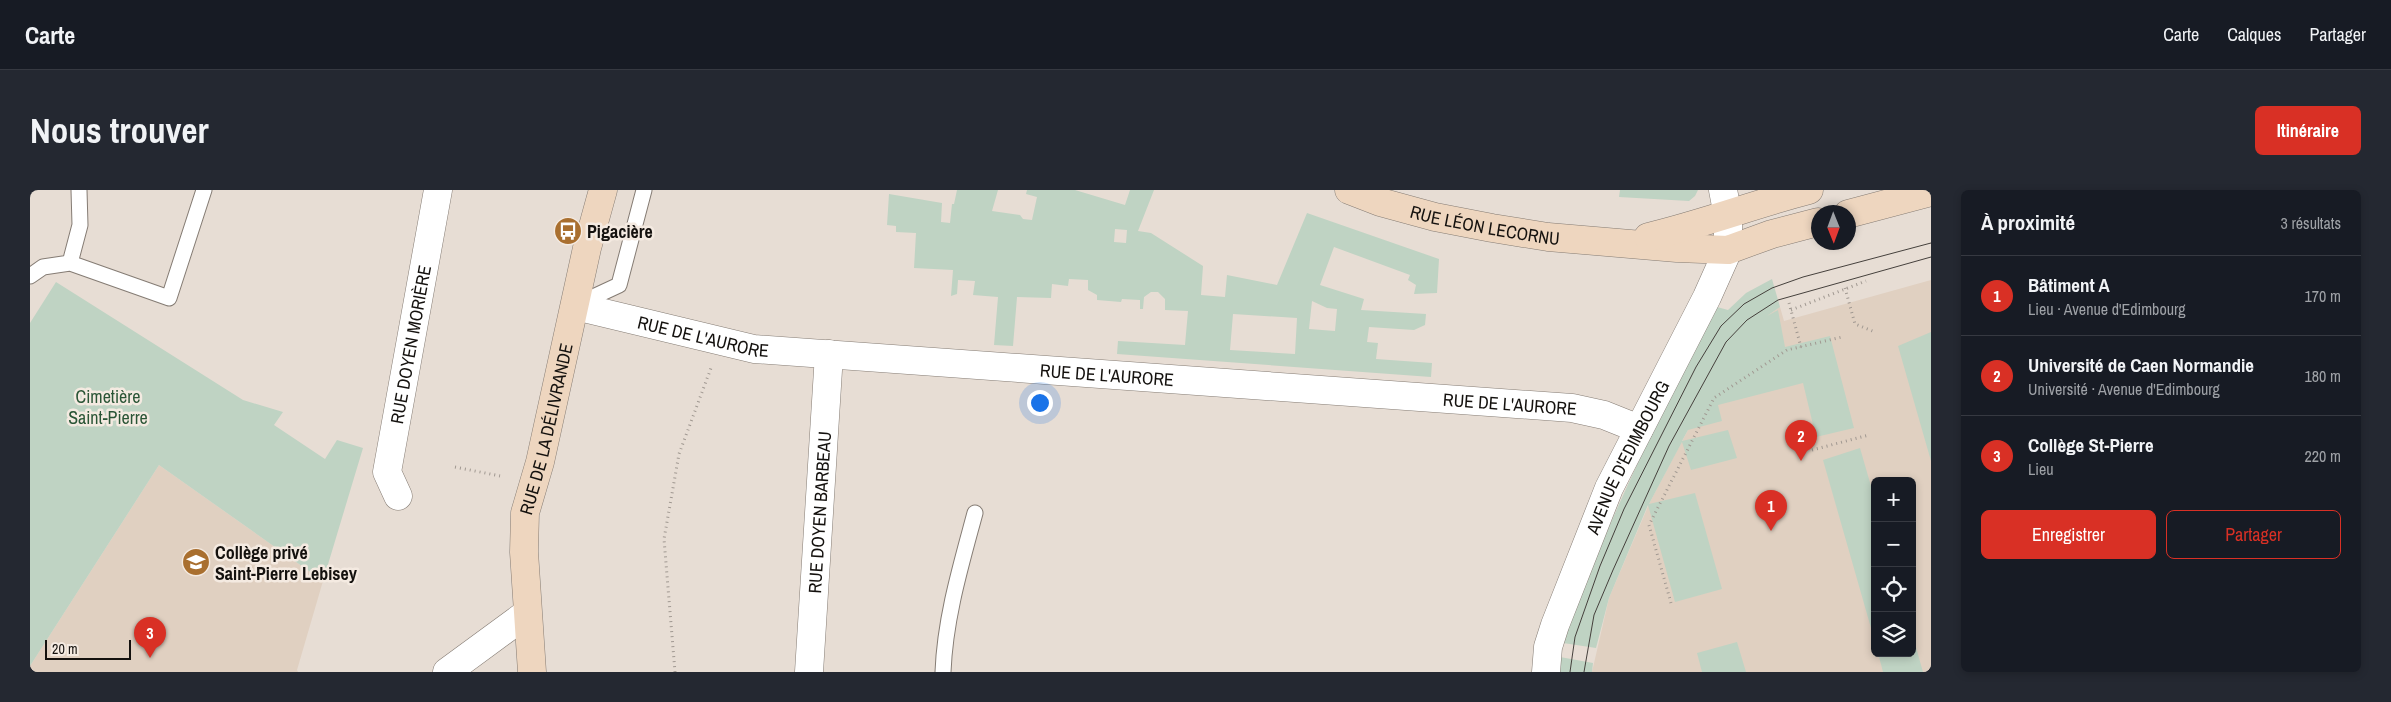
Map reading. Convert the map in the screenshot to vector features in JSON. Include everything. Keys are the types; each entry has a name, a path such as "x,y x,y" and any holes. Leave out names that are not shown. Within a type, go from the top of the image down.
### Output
{"main road":[{"name":"RUE DE LA DÉLIVRANDE","path":"532,672 526,614 525,512 540,462 587,248 603,190"},
{"name":"RUE LÉON LECORNU","path":"1349,190 1380,202 1435,217 1548,238 1728,250"},
{"name":"RUE LÉON LECORNU","path":"1625,243 1726,203 1764,202 1810,190"},
{"path":"1856,212 1931,192"},
{"path":"1728,250 1772,234 1811,224"}],"street":[{"name":"RUE DOYEN MORIÈRE","path":"398,496 387,472 438,190"},
{"path":"1726,203 1728,250"},
{"name":"AVENUE D'EDIMBOURG","path":"1546,672 1550,640 1585,545 1609,488 1707,297 1728,250"},
{"name":"RUE DE L'AURORE","path":"575,306 754,349 1572,408 1604,415 1639,430"},
{"name":"RUE DOYEN BARBEAU","path":"809,672 829,354"},
{"path":"447,672 526,614"}],"lane":[{"path":"70,263 80,225 79,190"},
{"path":"30,276 43,267 70,263 169,298 204,190"},
{"path":"575,306 620,285 644,190"},
{"path":"943,672 955,586 975,513"}],"path":[{"path":"1791,310 1866,281"},
{"path":"1845,288 1855,324 1874,332"},
{"path":"1790,303 1800,347"},
{"path":"1671,603 1649,525 1714,398 1788,350 1842,336"},
{"path":"675,672 664,539 679,454 720,342"},
{"path":"1812,450 1869,434"},
{"path":"455,467 500,476"}],"shaded area":[{"path":"1931,280 1931,672 1592,672 1609,598 1649,504 1688,430 1758,322 1780,307 1784,321"},
{"name":"Collège privé Saint-Pierre Lebisey","path":"159,465 323,581 298,672 30,672 30,666"}],"green space":[{"path":"957,190 998,190 992,211 1020,215 1023,219 1032,220 1037,197 1026,194 1027,190 1075,190 1125,205 1130,190 1154,190 1138,231 1151,233 1203,266 1201,295 1225,297 1227,275 1277,285 1307,213 1439,259 1437,293 1414,294 1416,285 1408,280 1410,275 1334,247 1320,285 1364,299 1361,310 1426,314 1425,325 1414,330 1369,327 1367,342 1378,343 1376,359 1432,363 1431,377 1117,354 1118,341 1185,345 1188,311 1165,310 1165,299 1158,292 1151,292 1144,297 1143,309 1140,309 1140,300 1122,299 1121,302 1097,300 1097,295 1088,290 1088,280 1069,279 1068,286 1052,284 1051,298 1017,297 1013,346 994,345 998,297 973,295 975,281 958,280 957,294 951,296 953,270 914,268 916,233 896,232 896,226 887,225 889,194 942,203 941,222 950,223 952,204 954,204","holes":["1115,229 1127,230 1126,243 1114,242","1312,301 1327,308 1337,309 1335,331 1309,329","1233,314 1297,318 1295,354 1230,350"]},
{"path":"1620,190 1698,190 1689,201 1619,197"},
{"path":"1772,279 1780,307 1767,316 1778,310 1785,347 1830,336 1854,428 1816,437 1803,383 1718,405 1722,421 1688,430 1682,441 1728,430 1737,458 1691,470 1682,442 1649,504 1695,493 1722,589 1675,602 1648,505 1609,598 1596,648 1563,643 1614,514 1674,389 1717,307 1728,310 1746,293"},
{"name":"Cimetière Saint-Pierre","path":"56,282 243,400 283,412 274,425 325,459 337,440 363,448 323,581 159,465 30,666 30,323"},
{"path":"1931,332 1931,461 1898,346"},
{"path":"1860,448 1871,486 1871,628 1823,460"},
{"path":"1737,642 1746,672 1702,672 1697,653"},
{"path":"1916,647 1923,672 1883,672 1879,657 1916,657"},
{"path":"1560,657 1593,663 1592,672 1560,672"}],"tram line":[{"path":"1570,672 1575,637 1600,566 1624,509 1696,367 1721,326 1744,304 1772,288 1803,277 1931,243"},
{"path":"1584,672 1594,615 1613,570 1669,446 1726,342 1747,320 1778,300 1931,257"}],"place":[{"name":"Pigacière","path":"568,231"},
{"name":"Université de Caen Normandie","path":"1801,461"},
{"name":"Bâtiment A","path":"1771,531"},
{"name":"Collège privé Saint-Pierre Lebisey","path":"196,562"},
{"name":"Collège St-Pierre","path":"150,658"}]}
